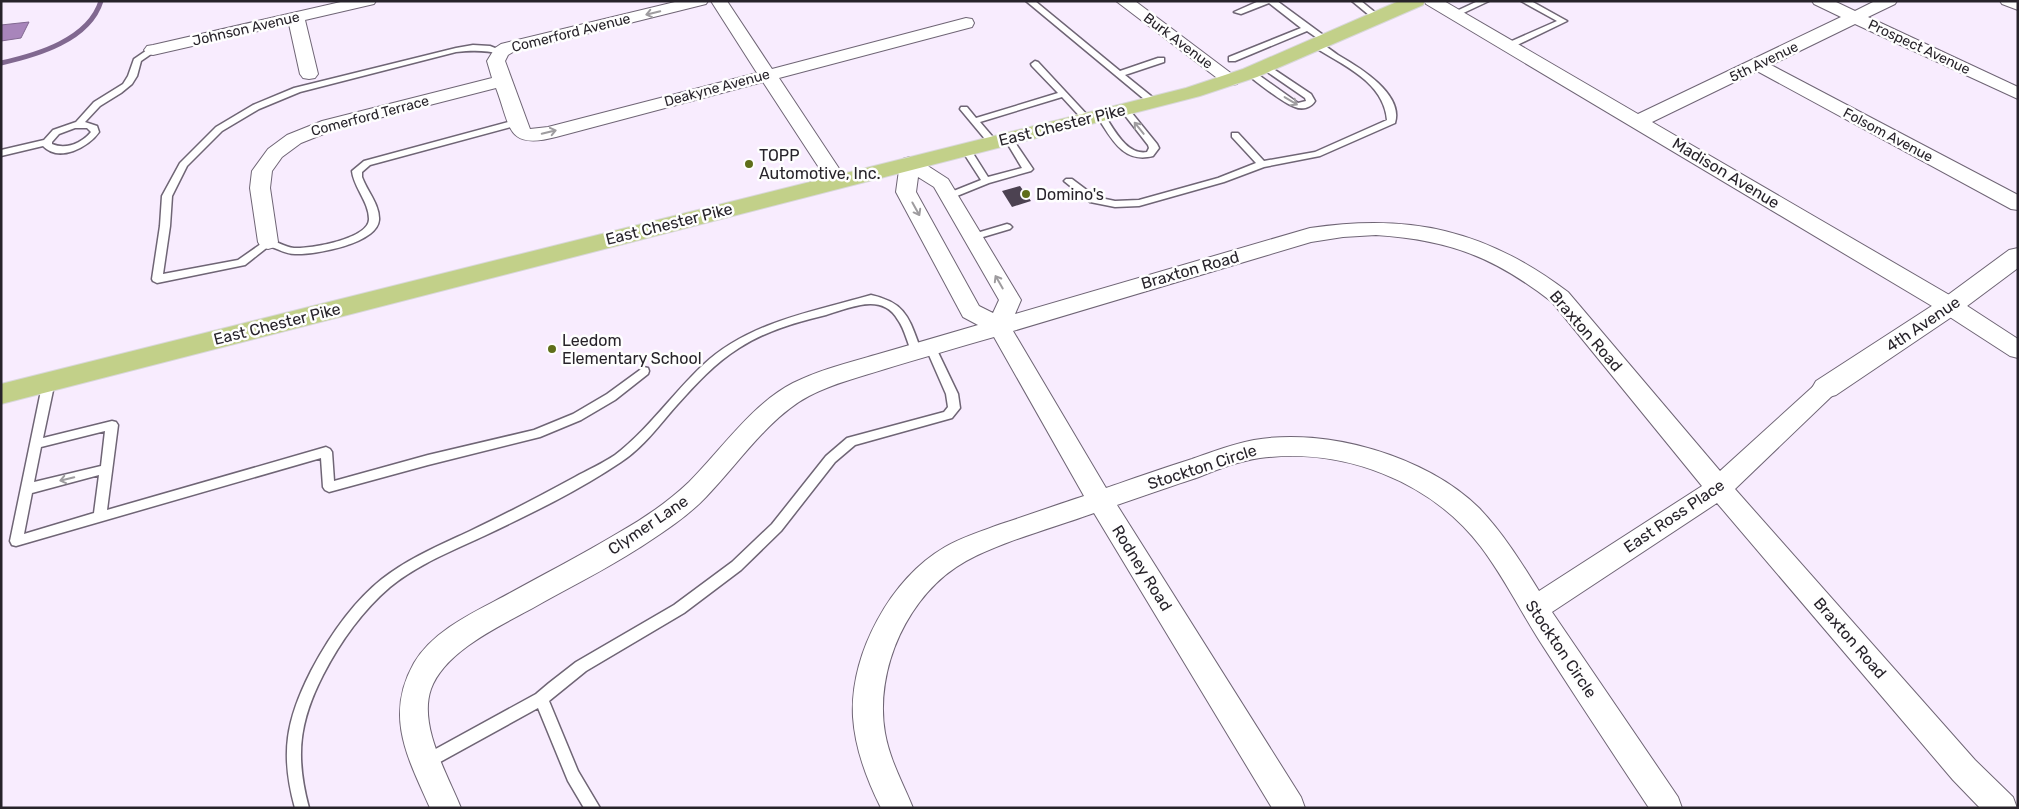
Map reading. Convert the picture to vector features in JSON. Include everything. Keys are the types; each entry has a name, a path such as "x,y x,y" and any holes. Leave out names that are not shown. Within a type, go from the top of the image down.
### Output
{"main road":[{"name":"East Chester Pike","path":"1,394 1153,102 1255,65 1295,54 1320,38 1378,18 1416,1"}],"street":[{"name":"Johnson Avenue","path":"153,50 368,1"},
{"name":"Comerford Avenue","path":"502,81 496,61 501,52 507,48 700,1"},
{"path":"719,1 838,182"},
{"name":"Burk Avenue","path":"1124,1 1255,65"},
{"name":"Madison Avenue","path":"1432,1 1950,306 2018,350"},
{"name":"Prospect Avenue","path":"1820,1 2018,94"},
{"name":"5th Avenue","path":"1638,121 1889,1"},
{"path":"2008,1 2018,5"},
{"path":"296,18 309,74"},
{"name":"Deakyne Avenue","path":"502,81 522,132 528,136 538,135 966,23"},
{"name":"Folsom Avenue","path":"1758,65 2018,204"},
{"name":"Comerford Terrace","path":"268,242 260,188 262,170 275,153 294,139 329,125 502,81"},
{"path":"910,163 941,183 948,196 1010,300 1000,326 972,311 962,294 906,192 910,163"},
{"name":"Braxton Road","path":"1000,326 1326,232 1378,228 1405,230 1472,245 1521,268 1560,297 1719,488 1964,770 2002,808"},
{"name":"4th Avenue","path":"1826,388 2015,262"},
{"name":"Clymer Lane","path":"446,808 418,744 413,725 412,705 427,666 446,645 468,630 628,541 667,516 696,491 756,424 777,404 800,390 826,378 1000,326"},
{"name":"Rodney Road","path":"1000,326 1100,501 1290,808"},
{"name":"East Ross Place","path":"1534,609 1719,488 1826,388"},
{"name":"Stockton Circle","path":"898,808 887,788 875,758 869,722 868,688 878,654 892,622 908,598 926,577 952,556 979,543 1231,455 1262,448 1301,446 1368,457 1418,478 1458,506 1490,538 1534,609 1667,808"}],"lane":[{"path":"1030,1 1153,102"},
{"path":"1238,12 1267,1"},
{"path":"1069,181 1093,200 1115,204 1133,204 1221,180 1262,164 1317,154 1392,121 1393,113 1390,106 1376,84 1300,21 1272,1"},
{"path":"1356,1 1378,18"},
{"path":"1508,46 1562,21 1526,1"},
{"path":"1454,14 1478,2"},
{"path":"1255,65 1276,42 1320,38"},
{"path":"1276,42 1295,54"},
{"path":"501,52 494,48 473,47 456,50 297,90 256,107 218,129 183,165 166,196 165,226 158,280 241,262 268,242 293,251 330,245 362,236 372,228 374,220 367,199 357,180 357,171 367,163 519,122"},
{"path":"79,125 93,108 124,87 130,80 136,60 141,55 153,50"},
{"path":"1232,59 1255,65 1308,96 1310,103 1304,106 1296,105 1255,65"},
{"path":"1119,74 1161,60"},
{"path":"1035,64 1063,94 1094,117 1131,154 1141,156 1150,154 1154,148 1152,144 1124,109"},
{"path":"974,121 1063,94"},
{"path":"948,196 986,180 1028,169 1001,140 974,121 964,109"},
{"path":"1,152 47,142 56,132 79,125 89,125 94,128 95,132 86,142 68,149 59,150 48,146 47,142"},
{"path":"1235,135 1262,164"},
{"path":"966,149 986,180"},
{"path":"973,237 1007,227"},
{"path":"302,808 294,782 291,754 302,705 325,657 344,627 386,584 422,559 499,523 618,458 635,445 698,376 722,354 790,320 871,299 891,303 898,309 952,394 954,408 948,415 851,441 837,450 797,502 748,557 712,586 656,624 578,667 554,685 541,698 426,762"},
{"path":"49,382 16,541 326,452 329,487 428,460 536,434 577,417 611,397 644,371"},
{"path":"36,444 112,425 100,517"},
{"path":"27,489 106,469"},
{"path":"541,698 573,776 593,808"}],"shaded area":[{"path":"29,22 21,38 1,41 1,25"}],"building":[{"path":"1020,186 1031,201 1012,207 1002,191"}],"waterway":[{"path":"1,63 45,50 74,36 95,15 101,1"}],"place":[{"name":"TOPP Automotive, Inc.","path":"749,164"},
{"name":"Domino's","path":"1026,194"},
{"name":"Leedom Elementary School","path":"552,349"}]}
